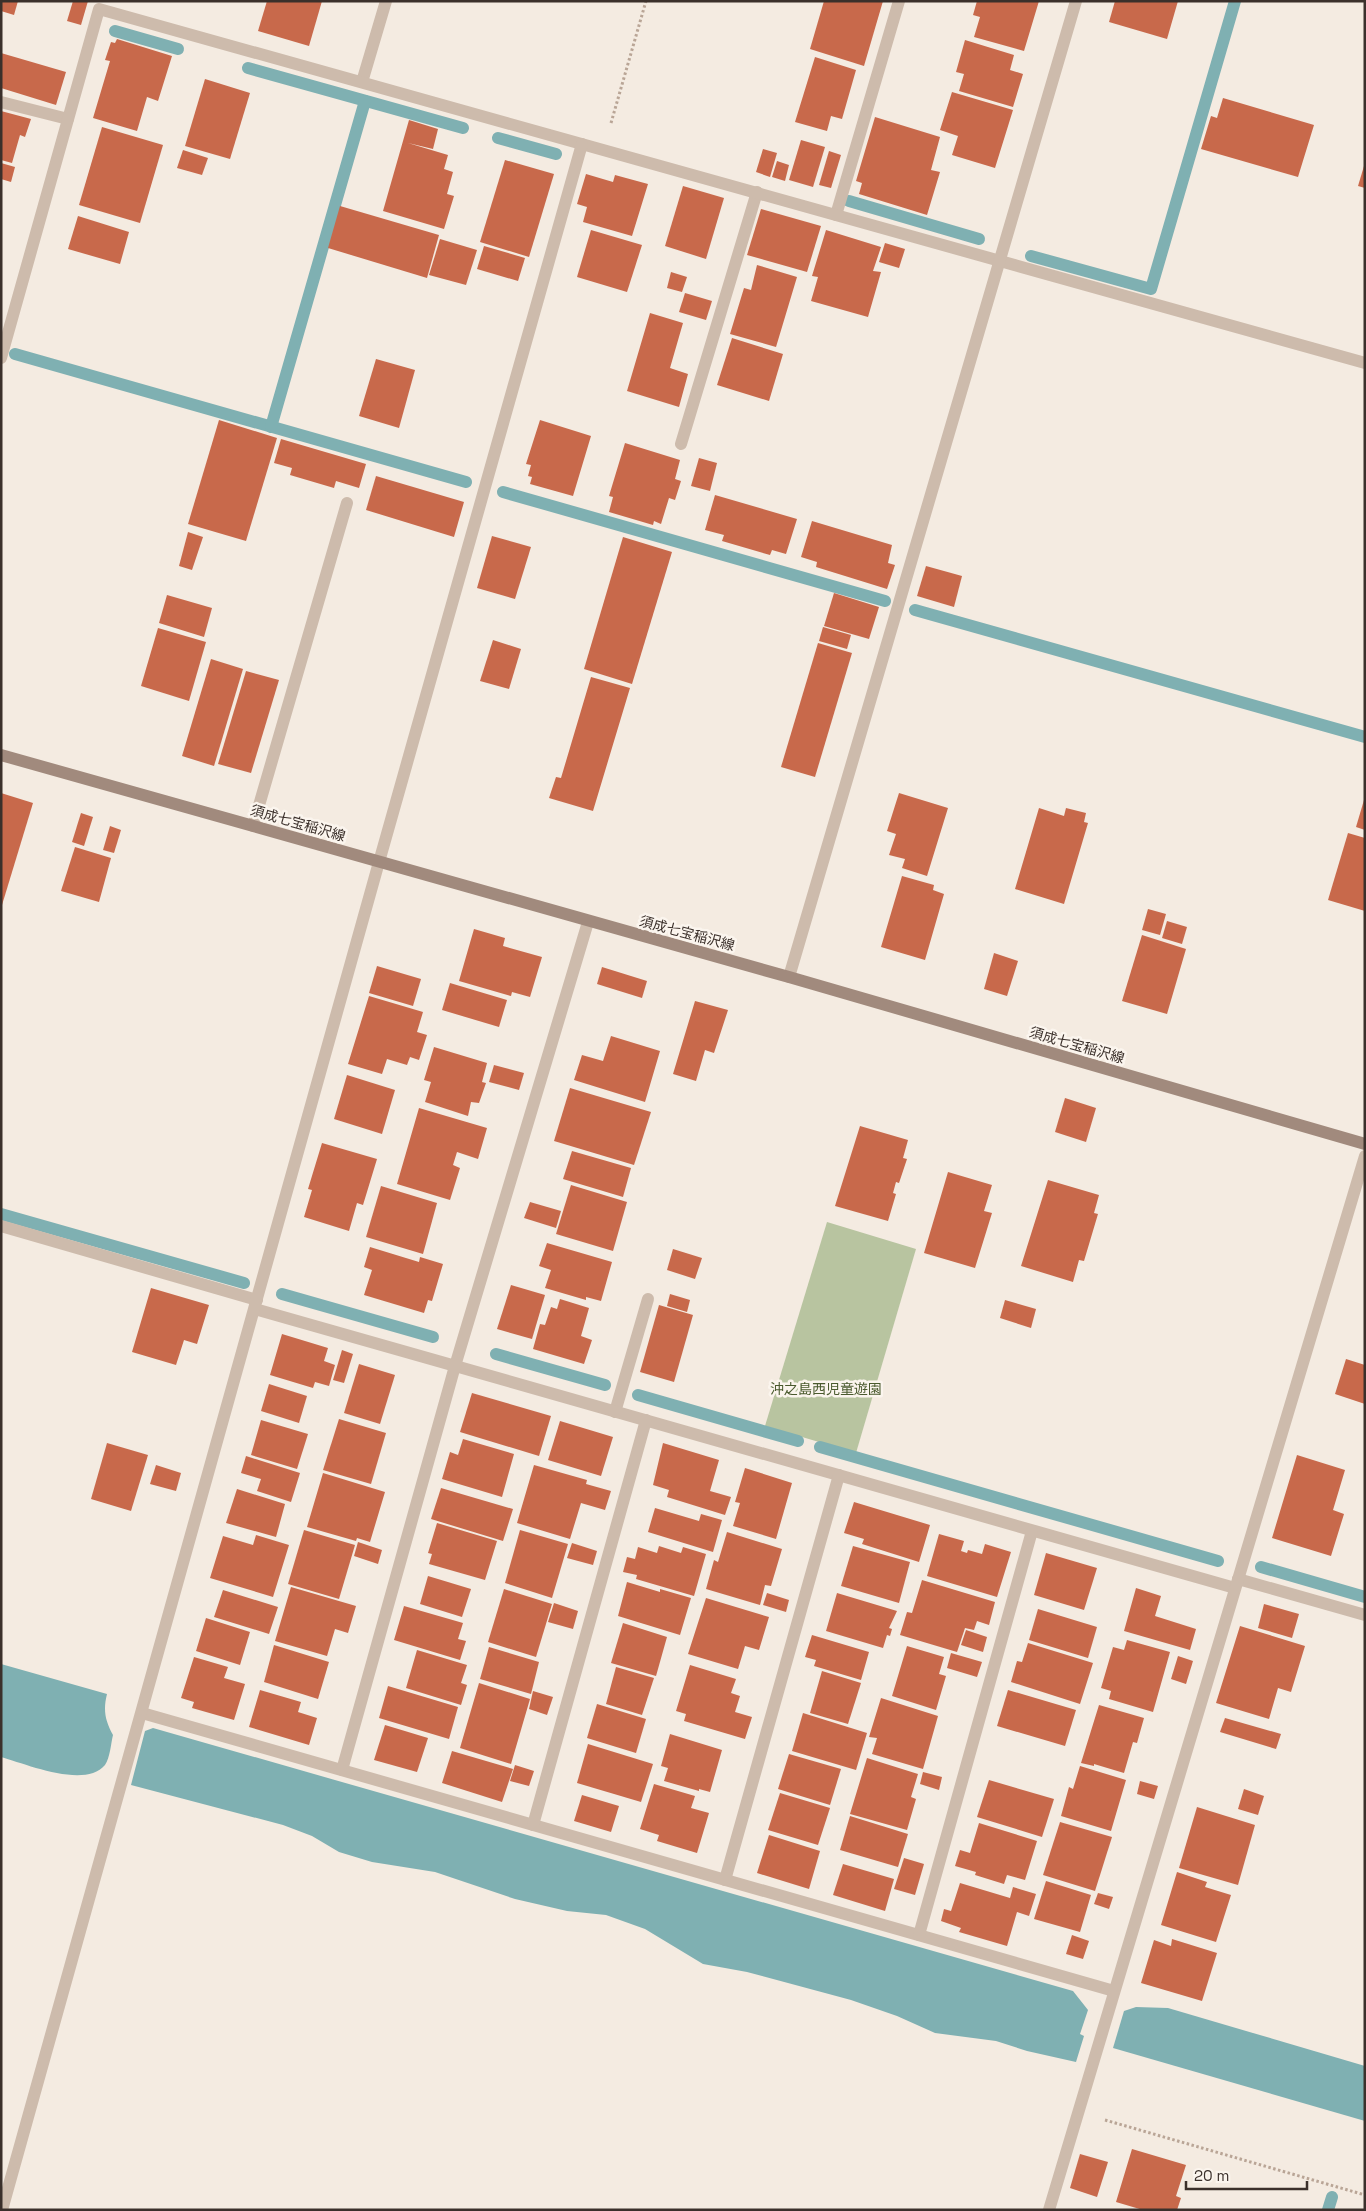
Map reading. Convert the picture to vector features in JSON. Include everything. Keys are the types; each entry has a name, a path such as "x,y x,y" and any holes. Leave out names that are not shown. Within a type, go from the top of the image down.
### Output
{"main road":[{"name":"須成七宝稲沢線","path":"1,754 588,922 788,977 1365,1144"}],"street":[{"path":"362,82 386,1"},
{"path":"836,215 899,1"},
{"path":"788,977 1076,1"},
{"path":"1,358 99,9 1365,363"},
{"path":"1,102 68,119"},
{"path":"2,2210 582,144"},
{"path":"681,444 756,192"},
{"path":"254,826 347,503"},
{"path":"342,1770 455,1366 588,922"},
{"path":"1049,2210 1365,1156"},
{"path":"1,1226 455,1366 1032,1531 1365,1615"},
{"path":"615,1412 648,1300"},
{"path":"533,1825 646,1420"},
{"path":"725,1880 839,1475"},
{"path":"920,1935 1032,1531"},
{"path":"142,1713 1114,1991"}],"path":[{"path":"604,150 646,1"},
{"path":"1078,2113 1365,2195"}],"green space":[{"name":"沖之島西児童遊園","path":"827,1222 916,1249 856,1453 765,1426"}],"water":[{"path":"1,1664 107,1694 105,1715 113,1735 105,1765 96,1772 84,1775 70,1775 55,1773 1,1757"},
{"path":"153,1728 1073,1991 1088,2010 1080,2034 1084,2036 1076,2062 1027,2051 996,2041 935,2033 897,2016 851,2000 747,1972 703,1964 645,1929 606,1915 567,1911 515,1899 435,1872 372,1862 339,1852 312,1836 283,1825 131,1785 145,1731"},
{"path":"1136,2007 1168,2008 1365,2066 1365,2121 1113,2048 1124,2011"}],"building":[{"path":"1,1 18,1 14,15 1,11"},
{"path":"73,1 88,1 81,25 67,21"},
{"path":"267,1 322,1 309,46 258,31"},
{"path":"824,1 883,1 864,66 810,49"},
{"path":"977,1 1039,1 1024,51 974,37 980,17 973,15"},
{"path":"1115,1 1178,1 1167,39 1109,22"},
{"path":"117,39 172,56 158,101 147,97 137,131 93,118 110,61 105,60 111,42 115,43"},
{"path":"965,40 1014,55 1010,70 1023,74 1013,107 959,91 964,74 956,72"},
{"path":"1,53 66,72 56,105 1,88"},
{"path":"815,57 856,70 842,119 831,116 827,131 795,122"},
{"path":"205,79 250,93 230,159 185,146"},
{"path":"952,92 1013,110 995,168 952,155 958,136 940,130"},
{"path":"1223,98 1314,125 1298,177 1201,149 1211,116 1217,118"},
{"path":"1,111 31,119 25,137 20,135 12,163 1,160"},
{"path":"875,117 940,137 931,170 940,172 927,215 859,194 862,183 856,181"},
{"path":"409,120 438,129 433,149 408,143 448,155 444,169 453,172 447,194 454,196 444,229 383,211"},
{"path":"102,127 163,145 140,223 79,205"},
{"path":"801,140 825,147 813,187 789,180"},
{"path":"763,149 777,153 770,177 756,172"},
{"path":"183,150 208,158 202,175 177,168"},
{"path":"829,151 841,155 831,188 819,185"},
{"path":"505,160 554,174 529,257 480,242"},
{"path":"777,161 789,165 785,181 772,177"},
{"path":"1,163 15,167 11,182 1,179"},
{"path":"1365,166 1365,188 1358,186"},
{"path":"586,174 613,182 615,175 648,184 632,236 583,222 587,207 577,204"},
{"path":"683,186 724,198 706,259 665,246"},
{"path":"340,206 439,235 427,278 328,248"},
{"path":"761,209 821,226 807,272 747,255"},
{"path":"78,216 129,232 120,264 68,249"},
{"path":"591,230 642,245 627,292 577,277"},
{"path":"826,230 881,247 873,271 881,272 868,317 811,301 818,277 812,276"},
{"path":"440,239 477,250 466,285 429,275"},
{"path":"885,243 905,249 899,268 879,262"},
{"path":"484,246 525,258 518,281 477,269"},
{"path":"757,265 797,277 776,347 730,334 744,288 751,290"},
{"path":"671,272 687,277 682,292 667,288"},
{"path":"685,293 712,301 706,320 679,312"},
{"path":"650,313 683,323 670,368 688,374 679,407 627,391"},
{"path":"732,338 783,354 769,401 717,385"},
{"path":"376,359 415,370 399,428 359,416"},
{"path":"219,420 277,438 246,541 188,524"},
{"path":"540,420 591,436 573,496 530,484 532,477 528,476 531,465 526,464"},
{"path":"281,439 366,464 359,488 336,481 334,488 290,475 292,468 274,463"},
{"path":"625,443 680,460 675,479 681,481 675,500 669,498 661,524 654,521 653,525 609,512 613,497 609,496"},
{"path":"699,458 717,463 710,491 691,486"},
{"path":"376,476 464,502 454,537 366,510"},
{"path":"715,495 797,519 786,554 772,550 770,555 722,541 724,535 705,530"},
{"path":"812,521 892,545 888,563 895,565 887,589 816,567 817,562 801,557"},
{"path":"188,532 203,537 192,570 179,566"},
{"path":"492,536 531,547 515,599 477,588"},
{"path":"623,537 672,552 632,684 584,669"},
{"path":"926,566 962,576 954,607 917,596"},
{"path":"834,593 879,607 869,639 824,626"},
{"path":"167,595 212,608 204,637 159,623"},
{"path":"823,627 851,635 847,649 819,641"},
{"path":"158,628 206,642 189,701 141,686"},
{"path":"493,640 521,649 509,689 480,681"},
{"path":"818,643 852,653 815,777 781,767"},
{"path":"211,659 243,669 214,766 182,756"},
{"path":"246,671 279,680 251,773 218,764"},
{"path":"591,677 630,688 593,811 549,798 556,777 561,778"},
{"path":"1,793 33,803 2,905 1,905"},
{"path":"899,793 948,808 927,876 902,868 905,859 889,855 896,834 887,831"},
{"path":"1365,800 1365,830 1356,827"},
{"path":"1039,808 1064,816 1066,808 1086,813 1084,822 1088,823 1064,904 1015,889"},
{"path":"81,813 93,817 84,846 72,842"},
{"path":"110,826 121,830 114,853 103,850"},
{"path":"1348,833 1365,838 1365,911 1328,900"},
{"path":"75,847 111,858 99,902 61,891"},
{"path":"902,876 934,885 933,890 944,894 925,960 881,947"},
{"path":"1148,909 1166,914 1160,935 1142,930"},
{"path":"1167,921 1187,927 1182,944 1162,938"},
{"path":"474,929 505,938 503,946 542,957 530,997 512,992 511,996 459,981"},
{"path":"1142,935 1186,949 1167,1014 1122,1001"},
{"path":"994,953 1018,961 1007,996 984,989"},
{"path":"377,966 421,979 413,1006 369,993"},
{"path":"602,967 647,981 642,998 597,984"},
{"path":"450,983 507,1000 499,1027 442,1010"},
{"path":"369,996 423,1012 417,1032 427,1035 419,1060 410,1057 407,1065 387,1059 382,1074 348,1064"},
{"path":"695,1001 728,1010 714,1053 705,1050 696,1081 673,1074"},
{"path":"611,1036 660,1051 645,1102 574,1080 582,1055 603,1061"},
{"path":"434,1047 487,1063 482,1082 486,1083 479,1103 471,1102 468,1116 425,1102 431,1082 424,1080"},
{"path":"494,1065 524,1073 519,1090 489,1082"},
{"path":"347,1075 395,1090 382,1134 334,1119"},
{"path":"570,1088 651,1112 634,1165 554,1141"},
{"path":"1065,1098 1096,1108 1086,1142 1055,1132"},
{"path":"419,1108 487,1128 478,1159 457,1152 453,1165 460,1168 450,1200 397,1184"},
{"path":"860,1126 908,1140 903,1158 907,1159 899,1183 896,1182 893,1193 896,1194 888,1221 835,1206"},
{"path":"322,1143 377,1159 363,1205 357,1203 349,1231 304,1217 312,1190 308,1189"},
{"path":"572,1151 631,1168 623,1197 563,1179"},
{"path":"948,1172 992,1185 984,1211 992,1213 975,1268 924,1253"},
{"path":"1048,1180 1099,1195 1094,1213 1098,1214 1084,1261 1079,1260 1073,1282 1021,1266"},
{"path":"571,1185 627,1202 613,1251 556,1234"},
{"path":"381,1186 437,1203 423,1254 366,1237"},
{"path":"530,1202 561,1211 556,1228 524,1218"},
{"path":"547,1243 612,1262 601,1301 586,1297 586,1300 545,1288 551,1270 539,1266"},
{"path":"370,1247 419,1262 420,1257 443,1264 432,1301 428,1300 424,1313 364,1295 372,1270 364,1267"},
{"path":"673,1249 702,1258 695,1279 667,1270"},
{"path":"511,1285 545,1295 532,1339 497,1329"},
{"path":"151,1288 209,1305 197,1344 184,1340 176,1365 132,1352"},
{"path":"670,1294 690,1300 687,1312 667,1306"},
{"path":"560,1299 589,1308 581,1336 592,1340 584,1364 533,1349 540,1324 545,1325 551,1307 557,1309"},
{"path":"1005,1300 1036,1309 1031,1328 1000,1318"},
{"path":"659,1305 693,1315 674,1382 640,1372"},
{"path":"282,1334 328,1348 324,1361 335,1365 329,1386 315,1382 313,1388 270,1375"},
{"path":"342,1350 353,1354 344,1383 333,1380"},
{"path":"1346,1359 1365,1365 1365,1404 1335,1394"},
{"path":"359,1364 395,1375 380,1424 344,1413"},
{"path":"269,1384 307,1396 299,1423 261,1411"},
{"path":"472,1393 551,1416 539,1456 460,1432"},
{"path":"339,1419 386,1433 371,1484 323,1470"},
{"path":"261,1420 308,1434 297,1469 251,1455"},
{"path":"560,1421 613,1437 601,1476 548,1460"},
{"path":"463,1439 514,1454 502,1497 442,1479 450,1452 458,1455"},
{"path":"107,1443 148,1455 131,1511 91,1499"},
{"path":"663,1443 719,1460 710,1491 731,1497 725,1515 667,1497 669,1490 653,1485"},
{"path":"1297,1455 1345,1470 1333,1510 1344,1514 1331,1556 1272,1538"},
{"path":"246,1456 300,1473 291,1502 257,1491 261,1479 241,1473"},
{"path":"156,1465 181,1473 176,1491 150,1484"},
{"path":"534,1465 587,1480 586,1484 611,1491 605,1510 581,1503 570,1539 517,1523"},
{"path":"745,1468 792,1483 776,1539 733,1526 740,1503 735,1502"},
{"path":"323,1473 385,1492 370,1542 357,1538 356,1541 307,1527"},
{"path":"441,1488 513,1509 503,1541 431,1519"},
{"path":"237,1489 285,1504 276,1537 226,1523"},
{"path":"854,1502 930,1525 919,1562 862,1544 864,1539 844,1533"},
{"path":"655,1508 699,1521 701,1514 722,1520 713,1552 648,1532"},
{"path":"437,1523 497,1541 485,1580 429,1564 432,1554 428,1553"},
{"path":"304,1530 355,1545 339,1599 288,1584"},
{"path":"520,1530 568,1544 552,1598 505,1583"},
{"path":"727,1532 782,1549 771,1586 765,1585 760,1605 706,1589 714,1560 718,1562"},
{"path":"939,1534 964,1541 961,1551 967,1553 968,1550 982,1554 985,1544 1011,1552 997,1597 927,1576"},
{"path":"256,1535 289,1545 273,1597 210,1578 223,1536 253,1545"},
{"path":"358,1542 382,1550 378,1564 354,1556"},
{"path":"572,1543 597,1551 593,1565 567,1558"},
{"path":"659,1546 681,1553 683,1547 706,1554 694,1596 636,1579 637,1575 623,1572 627,1557 635,1559 638,1547 657,1553"},
{"path":"853,1546 910,1562 899,1603 841,1586"},
{"path":"1046,1553 1097,1568 1084,1610 1034,1595"},
{"path":"428,1576 471,1589 462,1617 420,1604"},
{"path":"922,1580 995,1602 989,1625 977,1621 974,1630 965,1628 957,1652 900,1635 907,1612 912,1613"},
{"path":"627,1582 660,1592 660,1589 691,1598 680,1635 618,1616"},
{"path":"291,1587 356,1606 348,1633 335,1629 327,1656 275,1641"},
{"path":"1136,1588 1161,1596 1155,1616 1196,1629 1190,1650 1124,1631"},
{"path":"504,1589 552,1604 536,1657 488,1642"},
{"path":"223,1590 278,1607 269,1634 214,1617"},
{"path":"767,1593 789,1600 786,1612 763,1605"},
{"path":"837,1593 897,1611 889,1628 892,1629 890,1636 887,1635 883,1648 826,1631"},
{"path":"706,1598 769,1617 759,1650 745,1646 738,1669 688,1654"},
{"path":"554,1603 578,1611 573,1629 548,1622"},
{"path":"1264,1604 1299,1614 1292,1638 1258,1628"},
{"path":"404,1606 463,1623 458,1639 466,1641 460,1660 394,1640"},
{"path":"1038,1609 1097,1627 1088,1658 1029,1640"},
{"path":"206,1618 250,1632 240,1665 196,1651"},
{"path":"623,1623 667,1637 656,1676 611,1663"},
{"path":"1240,1626 1305,1646 1291,1692 1278,1688 1269,1719 1216,1703"},
{"path":"966,1630 987,1637 983,1652 961,1645"},
{"path":"812,1635 869,1652 861,1680 814,1666 816,1660 805,1657"},
{"path":"1127,1640 1170,1652 1153,1712 1109,1699 1111,1691 1101,1688 1113,1647 1124,1650"},
{"path":"1028,1643 1093,1663 1080,1704 1011,1682 1017,1661 1022,1662"},
{"path":"274,1645 329,1662 318,1699 264,1682"},
{"path":"907,1646 944,1657 939,1674 946,1676 936,1710 892,1696"},
{"path":"489,1647 539,1662 531,1694 480,1679"},
{"path":"417,1650 467,1665 461,1683 467,1685 461,1705 406,1688"},
{"path":"951,1653 982,1662 977,1677 947,1668"},
{"path":"1178,1656 1193,1661 1186,1684 1171,1679"},
{"path":"194,1657 228,1667 224,1678 245,1684 234,1720 192,1708 194,1702 181,1698"},
{"path":"690,1665 736,1679 731,1693 740,1696 735,1712 752,1717 745,1739 684,1721 686,1714 676,1711"},
{"path":"616,1667 654,1678 642,1715 606,1704"},
{"path":"822,1671 861,1683 848,1724 810,1713"},
{"path":"479,1683 530,1699 511,1764 460,1748"},
{"path":"388,1686 458,1707 449,1739 379,1718"},
{"path":"260,1690 301,1702 298,1712 317,1718 309,1745 249,1727"},
{"path":"1008,1690 1076,1710 1065,1746 997,1726"},
{"path":"533,1691 553,1697 547,1715 529,1709"},
{"path":"881,1698 938,1716 923,1769 872,1754 877,1738 869,1737"},
{"path":"597,1704 646,1719 636,1753 587,1738"},
{"path":"1099,1705 1144,1718 1137,1743 1133,1742 1124,1773 1094,1764 1094,1766 1081,1763"},
{"path":"803,1713 867,1733 856,1770 792,1751"},
{"path":"1225,1718 1281,1734 1276,1749 1220,1732"},
{"path":"385,1725 428,1738 417,1772 374,1760"},
{"path":"670,1734 722,1750 710,1792 699,1789 699,1791 664,1781 668,1768 661,1766"},
{"path":"588,1744 653,1764 641,1802 577,1783"},
{"path":"452,1751 513,1769 502,1802 442,1783"},
{"path":"789,1754 841,1769 830,1805 778,1789"},
{"path":"867,1758 918,1774 911,1797 916,1799 907,1830 850,1814"},
{"path":"515,1765 534,1771 529,1786 510,1781"},
{"path":"1080,1766 1126,1780 1111,1831 1061,1816 1069,1787 1073,1789"},
{"path":"923,1772 942,1777 939,1790 920,1784"},
{"path":"989,1780 1054,1799 1042,1837 977,1817"},
{"path":"1140,1781 1158,1786 1154,1799 1137,1794"},
{"path":"654,1784 695,1796 691,1808 709,1813 697,1853 657,1841 659,1835 640,1829"},
{"path":"1244,1789 1264,1796 1258,1815 1238,1809"},
{"path":"780,1793 830,1808 818,1845 768,1830"},
{"path":"582,1795 619,1806 611,1832 574,1821"},
{"path":"1197,1807 1255,1825 1238,1885 1179,1868"},
{"path":"850,1816 908,1834 898,1867 840,1850"},
{"path":"1060,1822 1112,1837 1095,1891 1043,1875"},
{"path":"979,1823 1037,1841 1025,1880 1007,1875 1004,1884 975,1875 976,1872 955,1866 960,1850 970,1853"},
{"path":"769,1835 820,1851 809,1889 757,1873"},
{"path":"904,1858 924,1864 915,1895 894,1889"},
{"path":"843,1864 894,1879 885,1911 833,1895"},
{"path":"1177,1872 1207,1882 1205,1887 1231,1895 1216,1942 1161,1925"},
{"path":"1046,1881 1091,1895 1080,1932 1034,1919"},
{"path":"960,1883 1010,1898 1013,1887 1036,1894 1029,1916 1017,1912 1007,1946 959,1932 961,1928 941,1921 944,1909 951,1911"},
{"path":"1098,1893 1113,1897 1109,1909 1094,1904"},
{"path":"1072,1935 1089,1941 1083,1959 1066,1954"},
{"path":"1172,1939 1217,1953 1202,2001 1141,1983 1154,1940 1171,1946"},
{"path":"1132,2149 1186,2165 1176,2196 1181,2198 1177,2210 1143,2210 1116,2202"},
{"path":"1080,2154 1108,2162 1097,2197 1070,2188"}],"waterway":[{"path":"1031,256 1151,289 1235,1"},
{"path":"115,31 178,49"},
{"path":"248,68 463,128"},
{"path":"271,427 365,101"},
{"path":"498,138 556,154"},
{"path":"849,201 979,239"},
{"path":"15,354 466,482"},
{"path":"503,492 885,601"},
{"path":"915,610 1365,737"},
{"path":"1,1214 244,1283"},
{"path":"282,1294 433,1337"},
{"path":"496,1354 605,1385"},
{"path":"638,1395 798,1441"},
{"path":"820,1447 1218,1561"},
{"path":"1261,1567 1365,1597"},
{"path":"1328,2210 1332,2197"}]}
